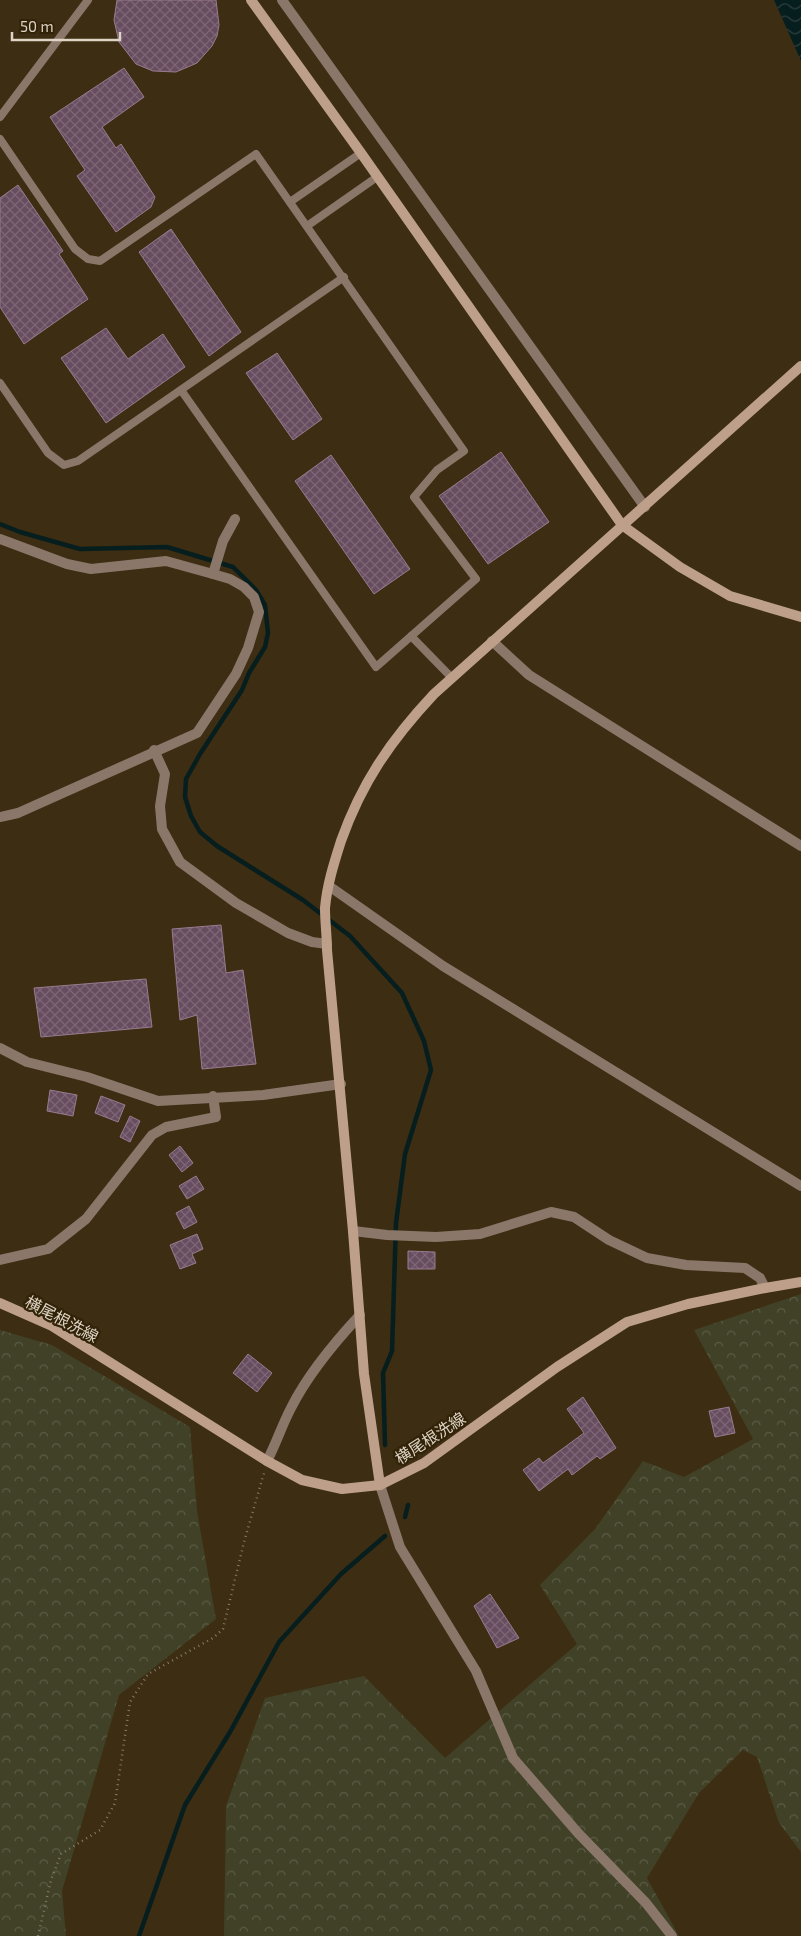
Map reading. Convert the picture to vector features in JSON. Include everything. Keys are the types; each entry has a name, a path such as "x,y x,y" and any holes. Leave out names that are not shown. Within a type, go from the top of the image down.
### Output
{"street":[{"path":"251,0 378,177 622,525 680,567 730,596 801,617"},
{"path":"282,0 644,507"},
{"path":"672,1936 646,1904 578,1833 513,1758 476,1671 400,1547 380,1485 364,1374 327,944 326,908 333,865 362,789 405,724 492,641 801,366"},
{"path":"214,570 223,541 235,518"},
{"path":"0,539 67,564 91,569 166,561 214,570 244,587 254,597 259,612 248,648 236,674 197,733 154,750 18,813 0,817"},
{"path":"492,641 529,675 801,846"},
{"path":"154,750 165,774 160,806 162,829 180,862 236,903 288,933 312,942 327,944"},
{"path":"329,886 444,966 801,1186"},
{"path":"0,1048 27,1062 87,1077 158,1101 213,1096 264,1095 340,1084"},
{"path":"0,1260 48,1249 86,1219 152,1135 166,1127 216,1117 213,1096"},
{"path":"353,1231 436,1237 480,1234 551,1212 574,1217 608,1240 647,1258 686,1265 745,1268 760,1278 764,1288"},
{"name":"横尾根洗線","path":"0,1303 52,1326 267,1461 302,1480 342,1488 380,1485 424,1463 558,1367 627,1322 688,1304 801,1282"},
{"path":"267,1461 304,1386 332,1346 360,1315"}],"lane":[{"path":"0,117 88,0"},
{"path":"0,139 75,249 88,259 100,261 256,154 344,277 464,451 437,470 414,497 476,579 376,667 181,390"},
{"path":"290,202 361,153"},
{"path":"307,226 378,177"},
{"path":"0,383 48,453 64,465 78,461 344,277"},
{"path":"411,636 452,678"}],"path":[{"path":"38,1936 51,1880 61,1854 100,1830 115,1802 130,1702 148,1674 213,1638 223,1629 244,1542 267,1461"}],"green space":[{"path":"801,1294 801,1852 779,1823 757,1757 743,1750 699,1793 647,1878 679,1936 224,1936 226,1806 265,1698 364,1676 445,1758 577,1644 540,1585 595,1529 643,1461 684,1477 753,1439 694,1330"},
{"path":"0,1330 52,1345 190,1427 197,1511 216,1619 119,1695 62,1891 66,1936 0,1936"}],"water":[{"path":"774,0 801,0 801,61"}],"building":[{"path":"117,0 216,0 219,25 217,36 212,46 197,63 176,72 153,71 136,64 119,42 114,20"},
{"path":"124,68 144,97 102,127 116,148 121,144 155,197 151,207 116,232 77,176 85,170 50,117"},
{"path":"18,185 63,251 59,254 88,299 24,344 0,307 0,198"},
{"path":"171,229 241,332 209,356 139,252"},
{"path":"106,328 128,359 163,334 185,367 106,423 61,358"},
{"path":"277,353 322,419 293,440 246,373"},
{"path":"501,452 549,522 488,564 439,496"},
{"path":"331,455 410,569 374,594 295,481"},
{"path":"221,925 226,973 243,970 256,1064 202,1069 197,1015 180,1020 172,929"},
{"path":"146,979 152,1027 41,1037 34,988"},
{"path":"50,1090 77,1095 73,1116 47,1111"},
{"path":"101,1096 125,1105 118,1122 95,1113"},
{"path":"130,1116 140,1121 130,1142 120,1137"},
{"path":"180,1146 193,1163 182,1172 169,1155"},
{"path":"196,1176 204,1189 187,1199 179,1186"},
{"path":"189,1206 197,1222 184,1229 176,1213"},
{"path":"197,1234 203,1249 192,1254 196,1263 180,1269 170,1245"},
{"path":"408,1251 435,1252 435,1269 408,1269"},
{"path":"248,1354 272,1373 257,1392 233,1373"},
{"path":"583,1397 616,1448 600,1459 597,1456 572,1475 568,1469 539,1491 523,1470 539,1458 543,1463 584,1433 567,1409"},
{"path":"729,1407 735,1433 715,1437 709,1411"},
{"path":"490,1594 519,1638 497,1648 474,1606"}],"waterway":[{"path":"0,524 20,532 80,549 167,547 233,567 256,590 265,605 268,633 265,647 249,673 242,690 186,779 185,797 191,816 200,832 217,846 303,900 350,936 402,993 424,1041 431,1070 405,1154 396,1223 392,1351 383,1373 385,1445"},
{"path":"405,1517 408,1505"},
{"path":"139,1936 185,1805 230,1732 279,1642 341,1574 385,1536"}]}
